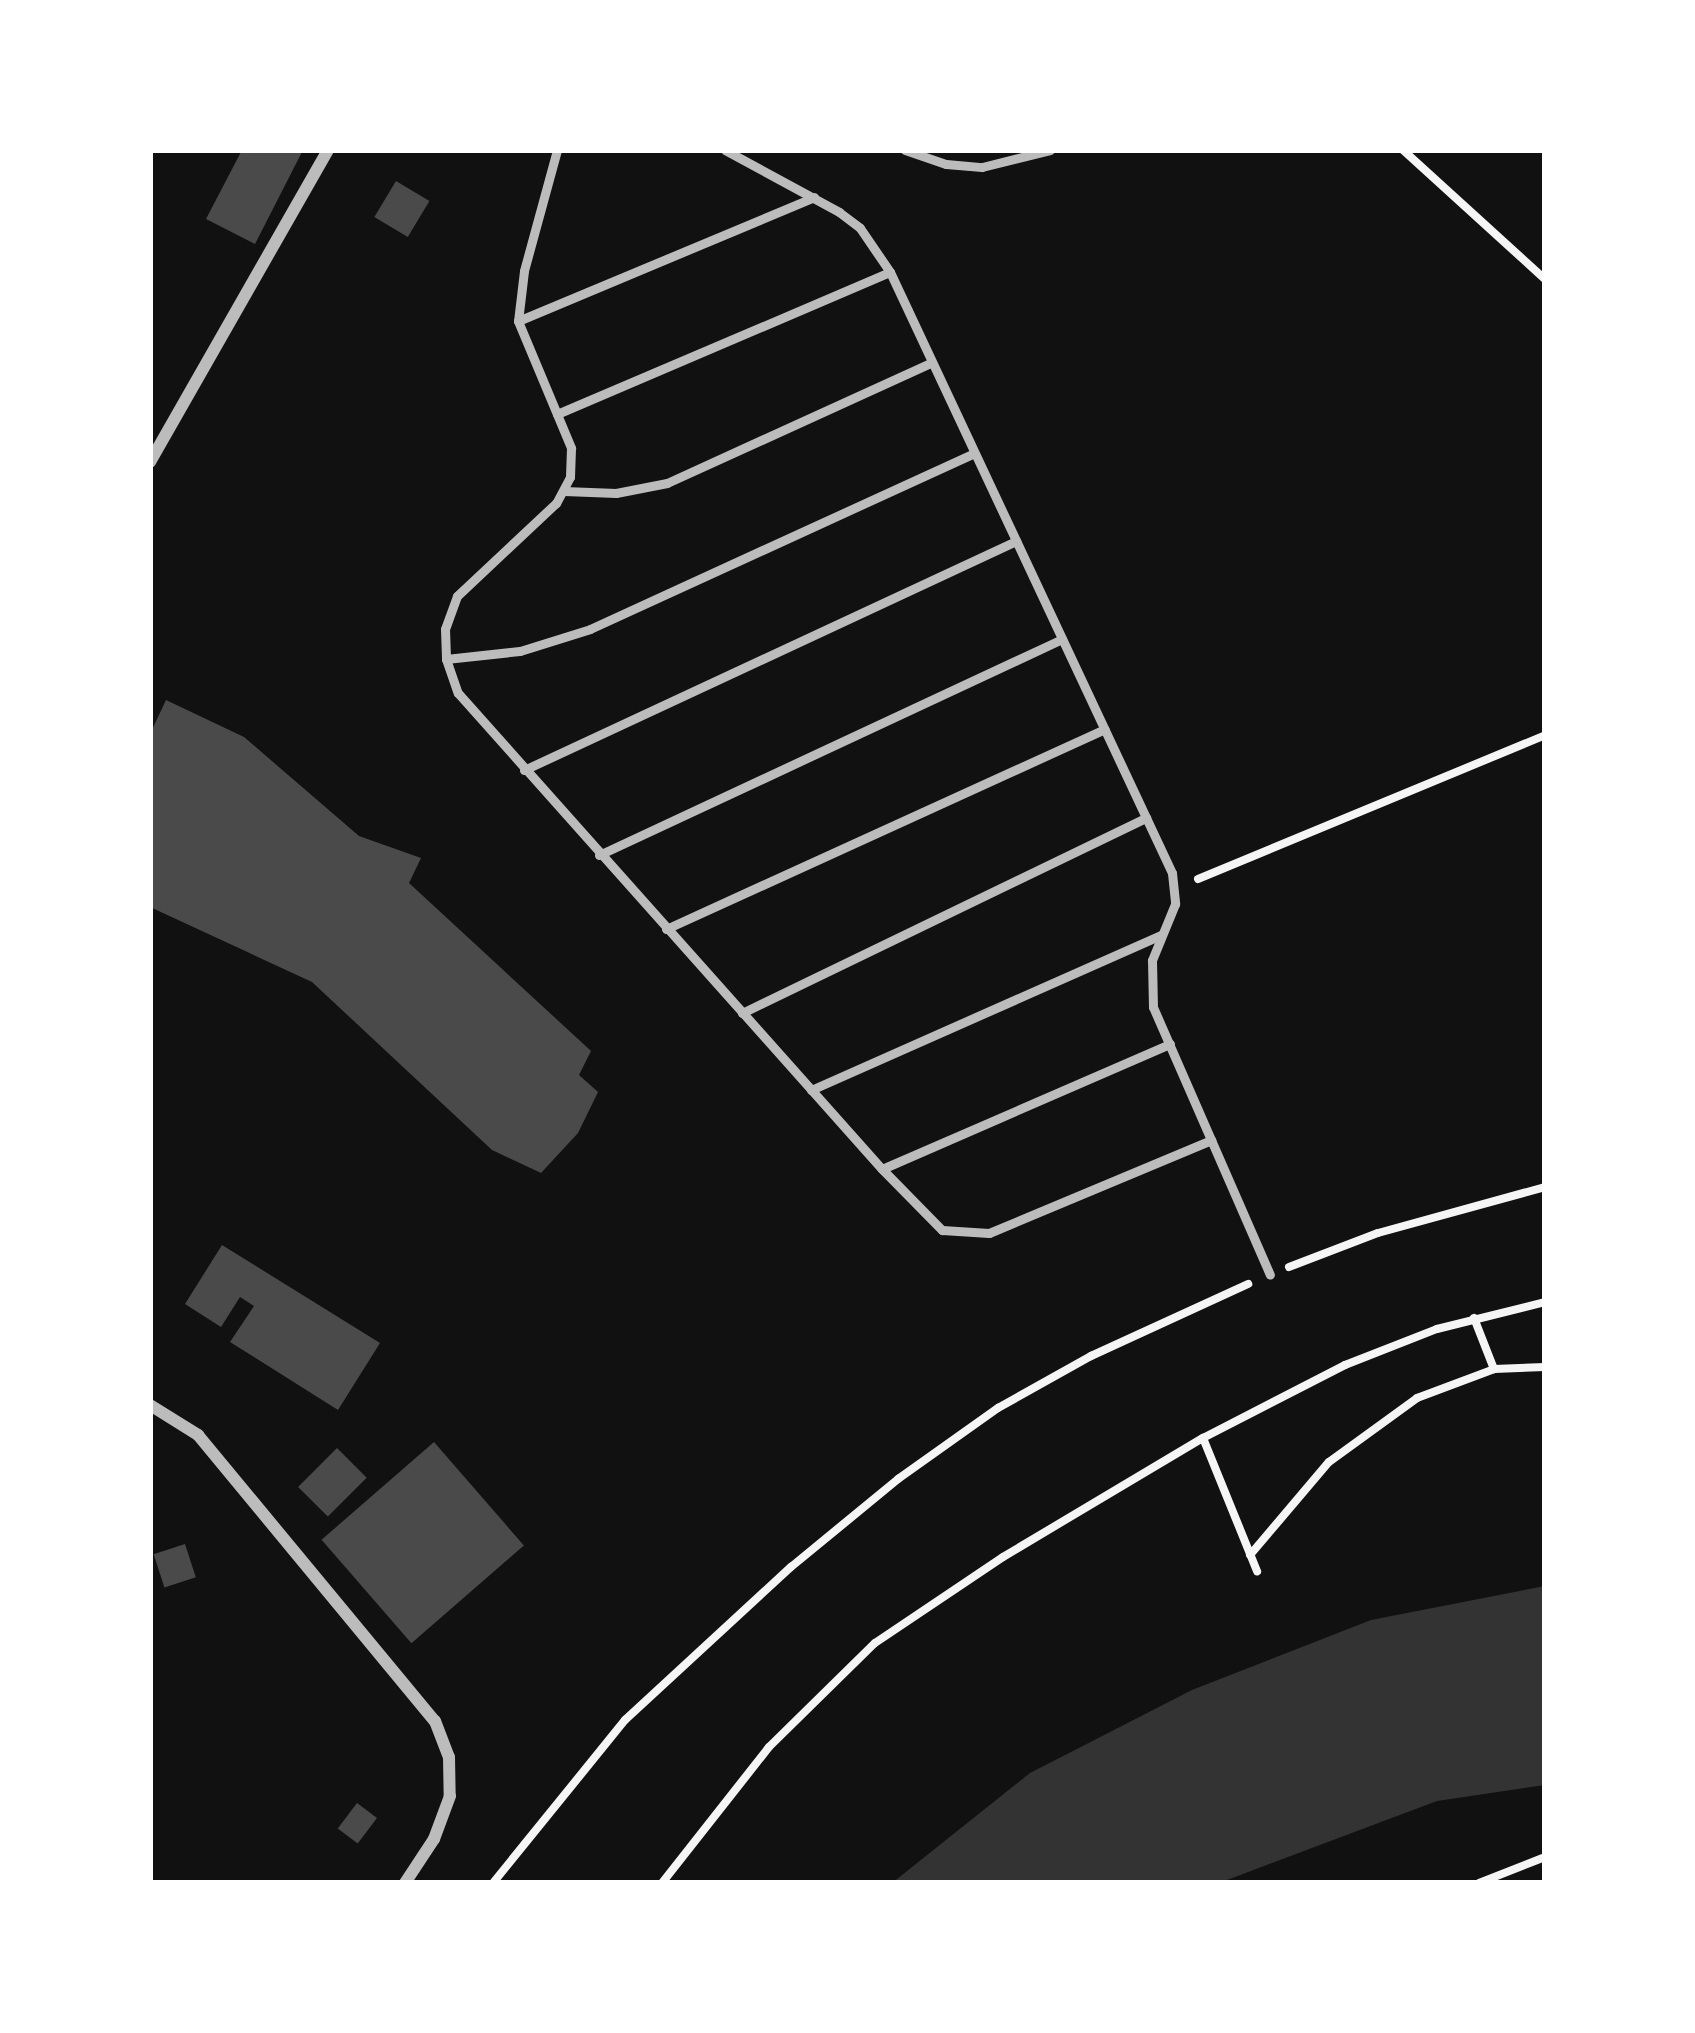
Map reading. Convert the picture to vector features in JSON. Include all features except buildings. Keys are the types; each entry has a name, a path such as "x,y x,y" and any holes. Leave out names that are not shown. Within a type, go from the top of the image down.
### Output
{"street":[{"path":"150,462 328,150"},
{"path":"150,1405 198,1435 435,1721 449,1757 449,1796 434,1839 405,1883"}],"lane":[{"path":"557,150 524,271 518,321 571,448 564,491 457,596 445,629 446,659 458,693 929,1221 974,1236 1211,1140"},
{"path":"724,150 814,197 860,228 890,272 1175,883 1174,904 1149,982 1169,1044 1270,1275"},
{"path":"905,150 946,164 982,166 1050,150"},
{"path":"518,321 814,197"},
{"path":"556,414 890,272"},
{"path":"564,491 616,494 667,483 932,362"},
{"path":"446,659 555,642 974,453"},
{"path":"524,770 1016,541"},
{"path":"599,855 1062,639"},
{"path":"666,928 1104,729"},
{"path":"742,1013 1146,818"},
{"path":"811,1090 1161,935"},
{"path":"882,1169 1169,1044"}],"path":[{"path":"1403,150 1545,279"},
{"path":"1198,879 1545,735"},
{"path":"494,1883 625,1720 790,1567 898,1479 998,1408 1270,1275 1378,1233 1545,1187"},
{"path":"662,1883 770,1747 875,1643 1003,1557 1203,1438 1345,1365 1474,1318 1545,1302"},
{"path":"1474,1318 1494,1369"},
{"path":"1250,1555 1329,1462 1370,1429 1418,1399 1494,1369 1545,1367"},
{"path":"1203,1438 1257,1571"},
{"path":"1478,1883 1545,1857"}],"shaded area":[{"path":"1545,1586 1545,1785 1437,1801 1219,1883 892,1883 1030,1773 1192,1690 1371,1620"}]}
